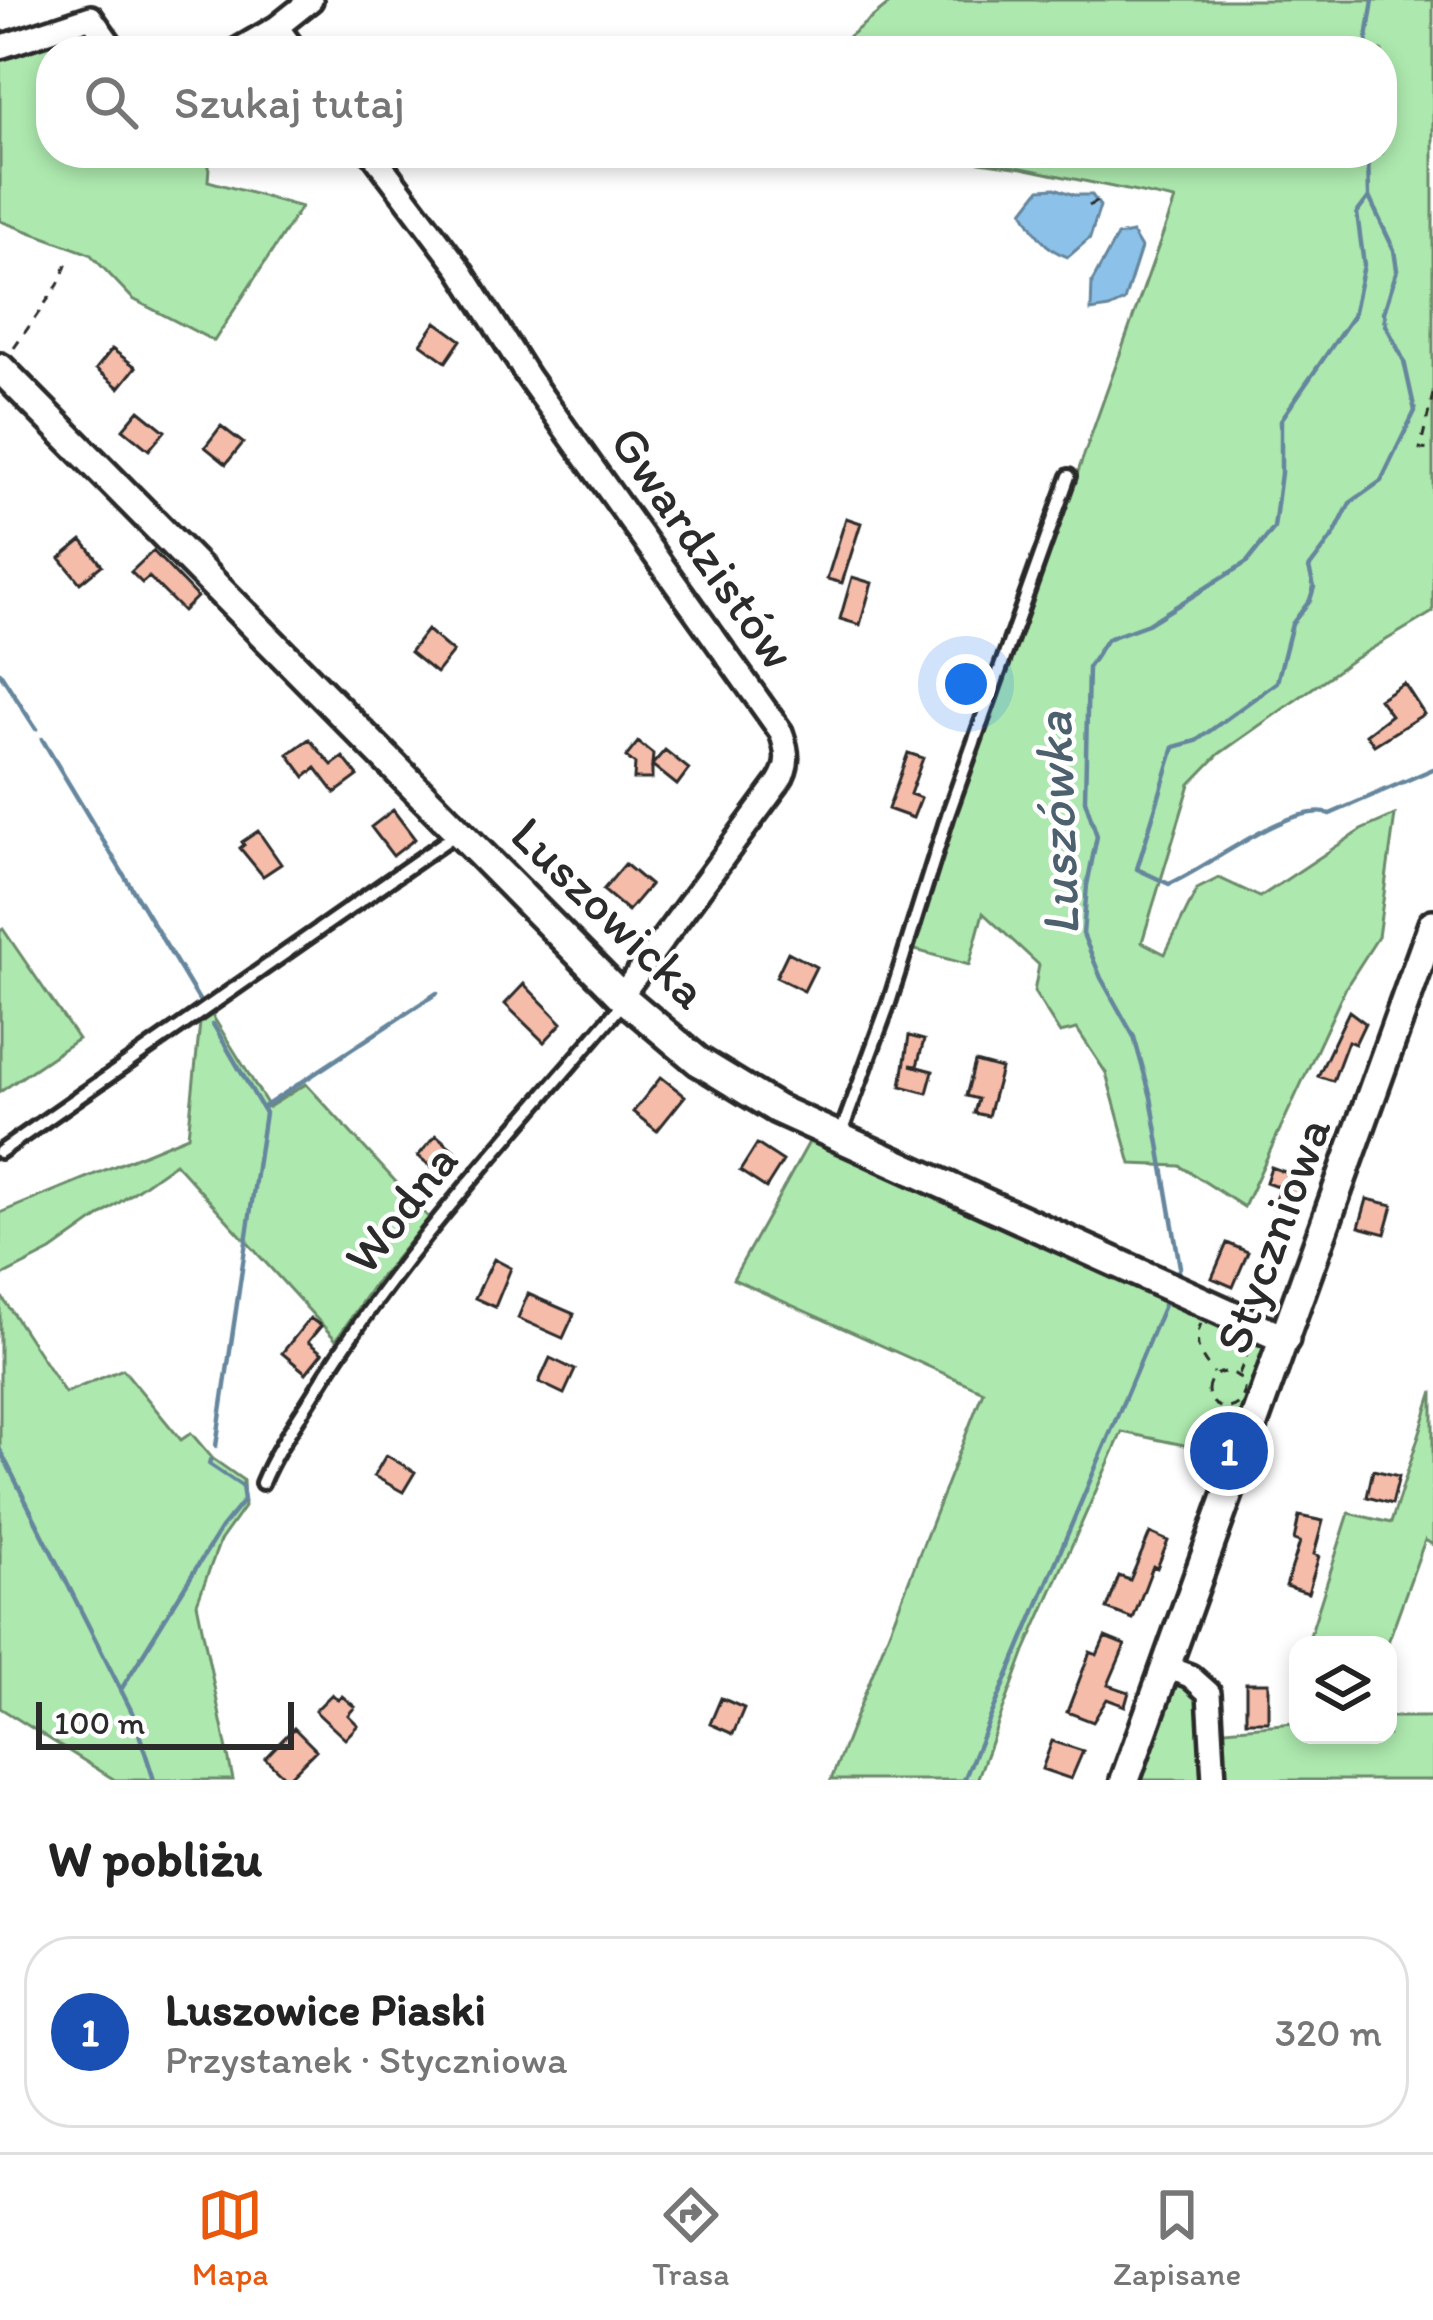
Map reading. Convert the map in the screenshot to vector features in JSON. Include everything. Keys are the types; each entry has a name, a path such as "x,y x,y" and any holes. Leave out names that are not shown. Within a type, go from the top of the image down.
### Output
{"street":[{"path":"262,36 310,0"},
{"path":"0,47 92,9 107,36"},
{"path":"277,27 284,36"},
{"name":"Gwardzistów","path":"383,168 459,268 528,377 781,732 786,746 787,770 623,998"},
{"name":"Luszowicka","path":"7,358 459,832 623,998 698,1060 777,1109 1285,1339"},
{"name":"Styczniowa","path":"1125,1780 1432,932"},
{"path":"1166,1666 1190,1676 1209,1693 1214,1780"}],"lane":[{"path":"839,1137 890,1003 941,834 1069,476"},
{"path":"0,1152 459,832"},
{"name":"Wodna","path":"262,1483 347,1340 384,1289 473,1174 623,998"}],"path":[{"path":"1089,206 1096,201"},
{"path":"7,358 36,320 67,263"},
{"path":"1433,394 1420,449 1433,450"},
{"path":"1209,1305 1196,1340 1200,1357 1216,1375"},
{"path":"1238,1376 1248,1352"},
{"path":"1228,1372 1244,1386 1243,1397 1234,1406 1222,1407 1209,1396 1209,1384 1216,1375 1228,1372"}],"green space":[{"path":"894,0 1433,0 1433,612 1351,661 1219,754 1190,784 1142,942 1165,954 1197,889 1219,878 1260,897 1361,830 1395,815 1378,937 1346,987 1244,1207 1180,1166 1131,1164 1106,1073 1077,1029 1060,1033 1034,992 1039,965 983,913 969,965 908,948 1175,200 1022,168 1397,168 1397,36 849,36"},
{"path":"73,31 90,36 58,36"},
{"path":"36,44 36,168 209,168 208,181 301,207 214,341 133,299 90,254 0,221 0,56"},
{"path":"3,929 78,1039 0,1092 0,931"},
{"path":"212,1015 269,1107 306,1084 429,1218 336,1340 175,1163 51,1251 0,1277 0,1213 188,1136 200,1023"},
{"path":"813,1135 1265,1346 1267,1354 1236,1437 1222,1453 1122,1432 1025,1651 977,1780 831,1780 983,1391 733,1279"},
{"path":"0,1294 65,1393 123,1369 181,1440 191,1433 213,1459 243,1480 244,1507 220,1541 197,1603 233,1780 115,1780 0,1708"},
{"path":"1433,1391 1433,1545 1425,1540 1390,1636 1310,1636 1349,1513 1391,1523"},
{"path":"1174,1680 1191,1682 1199,1695 1203,1731 1289,1723 1289,1744 1397,1744 1397,1717 1433,1717 1433,1780 1138,1780"}],"water":[{"path":"1040,189 1092,195 1100,206 1090,238 1068,257 1041,239 1023,211"},
{"path":"1132,233 1141,248 1124,301 1091,311 1092,282 1117,236"}],"building":[{"path":"436,322 461,340 446,362 421,344"},
{"path":"112,349 136,367 119,388 96,369"},
{"path":"139,410 165,431 149,450 123,429"},
{"path":"221,426 243,443 226,464 205,447"},
{"path":"846,518 861,523 842,583 827,579"},
{"path":"82,540 102,565 80,583 60,558"},
{"path":"153,551 197,597 183,611 149,577 142,583 131,572"},
{"path":"852,577 872,583 860,625 840,619"},
{"path":"427,630 453,652 436,673 410,652"},
{"path":"1404,683 1424,714 1374,745 1366,734 1391,715 1379,699"},
{"path":"309,739 332,765 343,757 358,776 335,793 316,768 305,777 288,754"},
{"path":"638,742 653,754 652,779 634,779 635,764 626,757"},
{"path":"665,750 689,769 677,785 652,765"},
{"path":"908,753 923,758 910,794 921,798 913,818 888,809"},
{"path":"393,810 415,839 393,856 371,827"},
{"path":"258,831 281,864 263,876 240,848"},
{"path":"625,864 650,885 628,911 603,890"},
{"path":"788,952 816,967 804,991 776,977"},
{"path":"524,984 562,1023 544,1042 505,1004"},
{"path":"1349,1011 1365,1023 1355,1044 1348,1041 1333,1081 1318,1076"},
{"path":"909,1036 924,1040 917,1066 910,1065 933,1071 927,1093 901,1086"},
{"path":"975,1062 1001,1069 988,1116 974,1113 978,1099 966,1096"},
{"path":"661,1077 685,1096 657,1131 633,1112"},
{"path":"436,1135 456,1152 439,1173 418,1156"},
{"path":"757,1144 783,1161 766,1188 740,1171"},
{"path":"1271,1167 1304,1179 1292,1214 1272,1207 1280,1187 1266,1182"},
{"path":"1367,1199 1393,1205 1385,1234 1359,1227"},
{"path":"1227,1243 1248,1252 1233,1287 1212,1278"},
{"path":"494,1259 511,1268 495,1307 475,1298"},
{"path":"528,1294 574,1314 563,1338 518,1318"},
{"path":"310,1318 321,1326 308,1342 322,1353 306,1373 282,1353"},
{"path":"550,1358 575,1370 564,1394 539,1382"},
{"path":"386,1455 415,1472 403,1492 374,1476"},
{"path":"1373,1470 1399,1476 1392,1504 1367,1497"},
{"path":"1299,1516 1323,1521 1308,1593 1286,1586 1300,1542 1294,1540"},
{"path":"1150,1533 1168,1541 1133,1619 1107,1609 1119,1576 1130,1580"},
{"path":"1105,1637 1125,1645 1108,1685 1129,1692 1125,1706 1107,1699 1093,1722 1067,1712 1090,1652 1097,1655"},
{"path":"1246,1683 1268,1683 1268,1721 1246,1721"},
{"path":"332,1694 355,1707 348,1715 358,1725 345,1739 315,1711"},
{"path":"721,1698 744,1708 733,1734 710,1724"},
{"path":"294,1728 316,1750 287,1779 265,1758"},
{"path":"1052,1741 1083,1751 1071,1779 1042,1769"}],"waterway":[{"name":"Luszówka","path":"1367,36 1373,0"},
{"name":"Luszówka","path":"1176,1276 1180,1267 1151,1097 1134,1037 1083,934 1097,836 1085,800 1088,668 1107,639 1148,624 1247,562 1274,528 1281,420 1353,316 1364,265 1357,213 1369,197 1368,168"},
{"path":"1369,197 1394,250 1397,270 1384,312 1404,361 1415,411 1381,481 1350,503 1309,568 1314,587 1292,624 1277,682 1196,741 1174,747 1137,869 1169,884 1272,826 1313,813 1330,814 1433,769"},
{"path":"0,673 36,729"},
{"path":"42,739 199,1000"},
{"path":"264,1107 437,993"},
{"path":"213,1024 265,1113 216,1446"},
{"name":"Luszówka","path":"964,1780 1167,1298"},
{"path":"0,1450 132,1712 154,1780"},
{"path":"122,1688 221,1528 244,1500 242,1486 209,1464 210,1460"}],"place":[{"name":"Luszowice Piaski","path":"1229,1451"}]}
